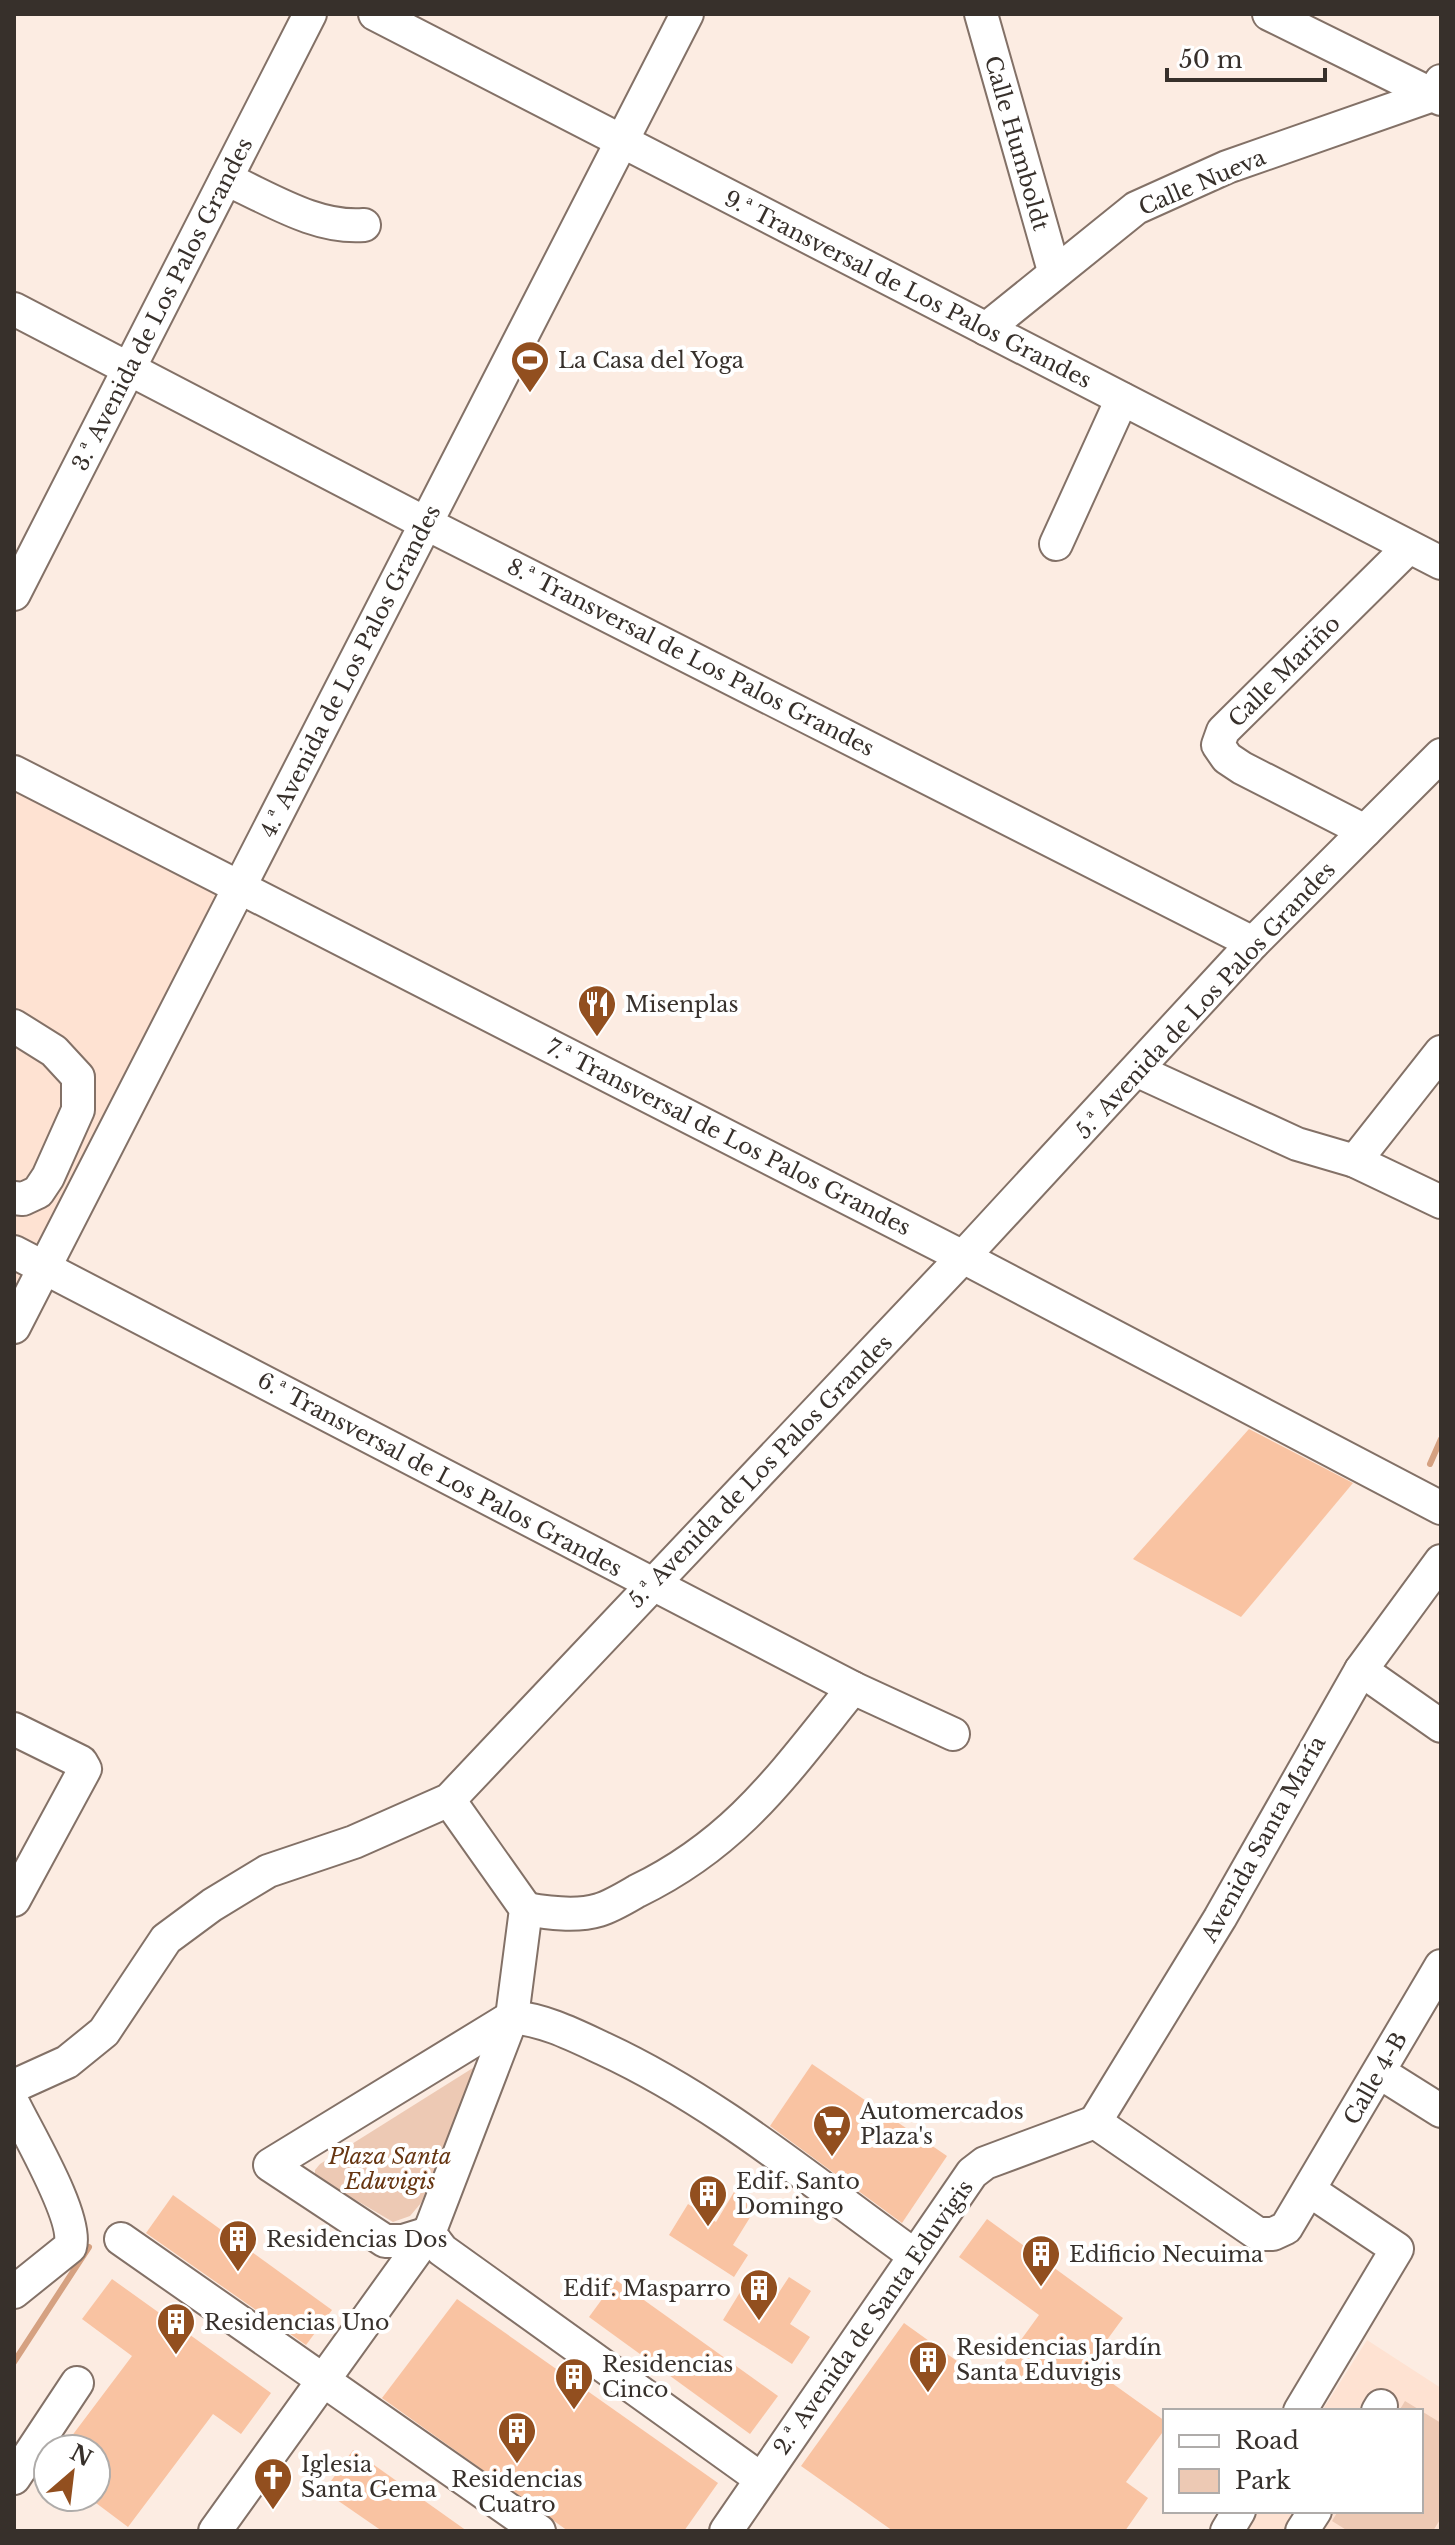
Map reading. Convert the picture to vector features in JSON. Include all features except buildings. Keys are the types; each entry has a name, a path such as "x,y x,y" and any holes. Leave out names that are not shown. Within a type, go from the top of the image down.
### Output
{"street":[{"name":"3.ª Avenida de Los Palos Grandes","path":"14,594 310,14"},
{"name":"9.ª Transversal de Los Palos Grandes","path":"375,14 1441,563"},
{"name":"4.ª Avenida de Los Palos Grandes","path":"14,1327 687,14"},
{"name":"Calle Humboldt","path":"981,14 1054,271"},
{"path":"1269,14 1438,92"},
{"name":"Calle Nueva","path":"986,329 1054,271 1136,208 1227,167 1438,92"},
{"path":"226,179 323,222 344,226 364,225"},
{"name":"8.ª Transversal de Los Palos Grandes","path":"14,309 425,523 1253,943"},
{"path":"1056,544 1122,399"},
{"name":"Calle Mariño","path":"1365,831 1242,768 1227,758 1218,745 1223,731 1409,547"},
{"name":"5.ª Avenida de Los Palos Grandes","path":"14,2086 67,2062 104,2032 166,1939 212,1905 268,1871 354,1842 449,1800 1138,1071 1253,943 1365,831 1430,784 1441,755"},
{"name":"7.ª Transversal de Los Palos Grandes","path":"14,772 963,1257 1441,1508"},
{"path":"14,1026 68,1063 78,1077 78,1110 48,1177 38,1192 23,1199 14,1198"},
{"path":"1355,1161 1441,1052"},
{"path":"1138,1071 1297,1144 1355,1161 1441,1202"},
{"name":"6.ª Transversal de Los Palos Grandes","path":"14,1252 652,1585 853,1688 953,1734"},
{"name":"Avenida Santa María","path":"1095,2122 1220,1918 1361,1670 1441,1561"},
{"path":"1361,1670 1441,1726"},
{"path":"526,1909 553,1914 597,1911 666,1877 756,1808 853,1688"},
{"path":"14,1729 81,1762 85,1769 14,1900"},
{"path":"215,2531 429,2233 512,2017 526,1909 449,1800"},
{"name":"Calle 4-B","path":"1095,2122 1258,2234 1273,2234 1286,2228 1441,1966"},
{"path":"429,2233 403,2241 385,2241 270,2165 512,2017 534,2019 636,2064 726,2117 914,2255"},
{"path":"1379,2072 1441,2111"},
{"path":"14,2105 67,2216 73,2240 70,2247 14,2292"},
{"name":"2.ª Avenida de Santa Eduvigis","path":"726,2531 957,2192 985,2163 1095,2122"},
{"path":"1301,2409 1397,2249 1309,2190"},
{"path":"429,2233 442,2250 761,2479"},
{"path":"121,2239 539,2531"},
{"path":"14,2478 77,2383"},
{"path":"1227,2531 1238,2513"},
{"path":"1302,2531 1314,2513"}],"shaded area":[{"path":"14,772 240,887 14,1332"},
{"path":"1367,2340 1441,2388 1441,2531 1245,2531 1257,2513 1423,2513 1423,2409 1323,2409"}],"green space":[{"name":"Plaza Santa Eduvigis","path":"484,2061 421,2203 410,2216 393,2222 315,2176 320,2164"},
{"path":"1405,2401 1418,2409 1400,2409"},
{"path":"1423,2412 1441,2423 1441,2518 1433,2531 1348,2531 1332,2521 1337,2513 1423,2513"}],"waterway":[{"path":"1430,1464 1441,1439"},
{"path":"14,2362 89,2247"}],"place":[{"name":"La Casa del Yoga","path":"530,394"},
{"name":"Misenplas","path":"597,1038"},
{"name":"Automercados Plaza's","path":"832,2158"},
{"name":"Edif. Santo Domingo","path":"708,2228"},
{"name":"Residencias Dos","path":"238,2273"},
{"name":"Edificio Necuima","path":"1041,2288"},
{"name":"Edif. Masparro","path":"759,2322"},
{"name":"Residencias Uno","path":"176,2356"},
{"name":"Residencias Jardín Santa Eduvigis","path":"928,2394"},
{"name":"Residencias Cinco","path":"574,2411"},
{"name":"Residencias Cuatro","path":"517,2465"},
{"name":"Iglesia Santa Gema","path":"273,2511"}]}
